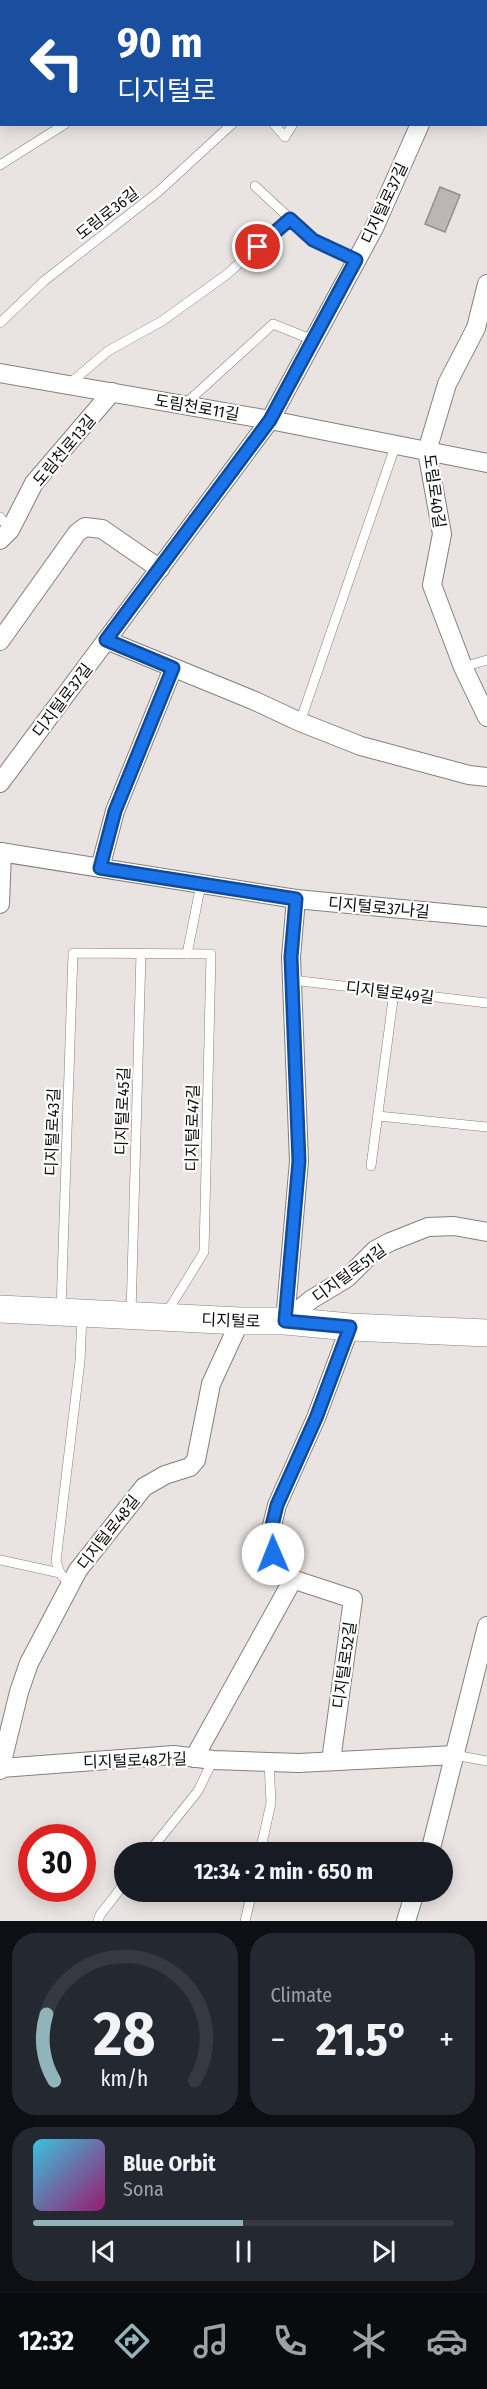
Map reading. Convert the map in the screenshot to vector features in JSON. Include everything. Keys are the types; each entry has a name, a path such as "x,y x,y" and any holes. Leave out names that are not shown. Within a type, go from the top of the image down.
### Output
{"main road":[{"name":"디지털로","path":"0,1309 240,1321 285,1321 350,1327 487,1333"}],"street":[{"name":"디지털로37길","path":"0,783 270,420 374,228 419,126"},
{"name":"도림로40길","path":"487,284 476,328 447,384 427,451 442,534 432,585 463,667 487,717"},
{"name":"도림천로11길","path":"0,373 270,420 487,463"},
{"name":"도림천로13길","path":"3,529 34,483 112,392"},
{"path":"0,641 77,533 85,527 102,529 160,569"},
{"path":"106,640 361,746 469,775 487,777"},
{"path":"100,868 115,811 173,668"},
{"path":"0,904 1,852"},
{"name":"디지털로37나길","path":"1,852 296,899 487,917"},
{"path":"285,1321 299,1161 291,957 296,899"},
{"name":"디지털로51길","path":"285,1321 312,1299 347,1278 375,1250 390,1242 428,1227 454,1226 487,1232"},
{"name":"디지털로48길","path":"0,1769 19,1692 65,1579 78,1570 144,1487 165,1475 190,1467 196,1460 211,1384 240,1321"},
{"path":"194,1758 291,1583 283,1564 273,1554 269,1538 277,1505 316,1418 350,1327"},
{"name":"디지털로52길","path":"289,1578 353,1599 331,1761"},
{"path":"433,1842 487,1626"},
{"name":"디지털로48가길","path":"0,1769 174,1755 213,1760 269,1762 455,1755"},
{"path":"406,1921 412,1902"}],"lane":[{"path":"0,165 62,126"},
{"name":"도림로36길","path":"0,323 44,281 159,192 230,126"},
{"path":"276,126 285,137 292,126"},
{"path":"255,186 313,240 356,260"},
{"path":"69,385 108,351 162,321 226,274 290,219"},
{"path":"184,405 273,324 313,340"},
{"path":"300,722 396,444"},
{"path":"463,667 487,660"},
{"path":"141,953 187,954 201,884"},
{"name":"디지털로43길","path":"71,1312 73,953 141,953"},
{"name":"디지털로45길","path":"131,1316 141,953"},
{"name":"디지털로47길","path":"164,1317 204,1252 211,954 187,954"},
{"name":"디지털로49길","path":"292,980 487,1003"},
{"path":"371,1166 394,992"},
{"path":"378,1116 487,1127"},
{"path":"65,1579 56,1561 80,1361 71,1312"},
{"name":"디지털로48길","path":"0,1560 65,1579"},
{"path":"455,1755 487,1761"},
{"path":"157,1842 198,1791 213,1760"},
{"path":"262,1842 271,1803 269,1762"},
{"path":"98,1921 114,1897"},
{"path":"245,1921 250,1902"}],"building":[{"path":"440,187 460,195 445,232 425,224"}],"route":[{"path":"258,247 290,219 313,240 356,260 270,420 106,640 173,668 115,811 100,868 296,899 291,957 299,1161 285,1321 350,1327 316,1418 277,1505 269,1538 273,1554"}]}
